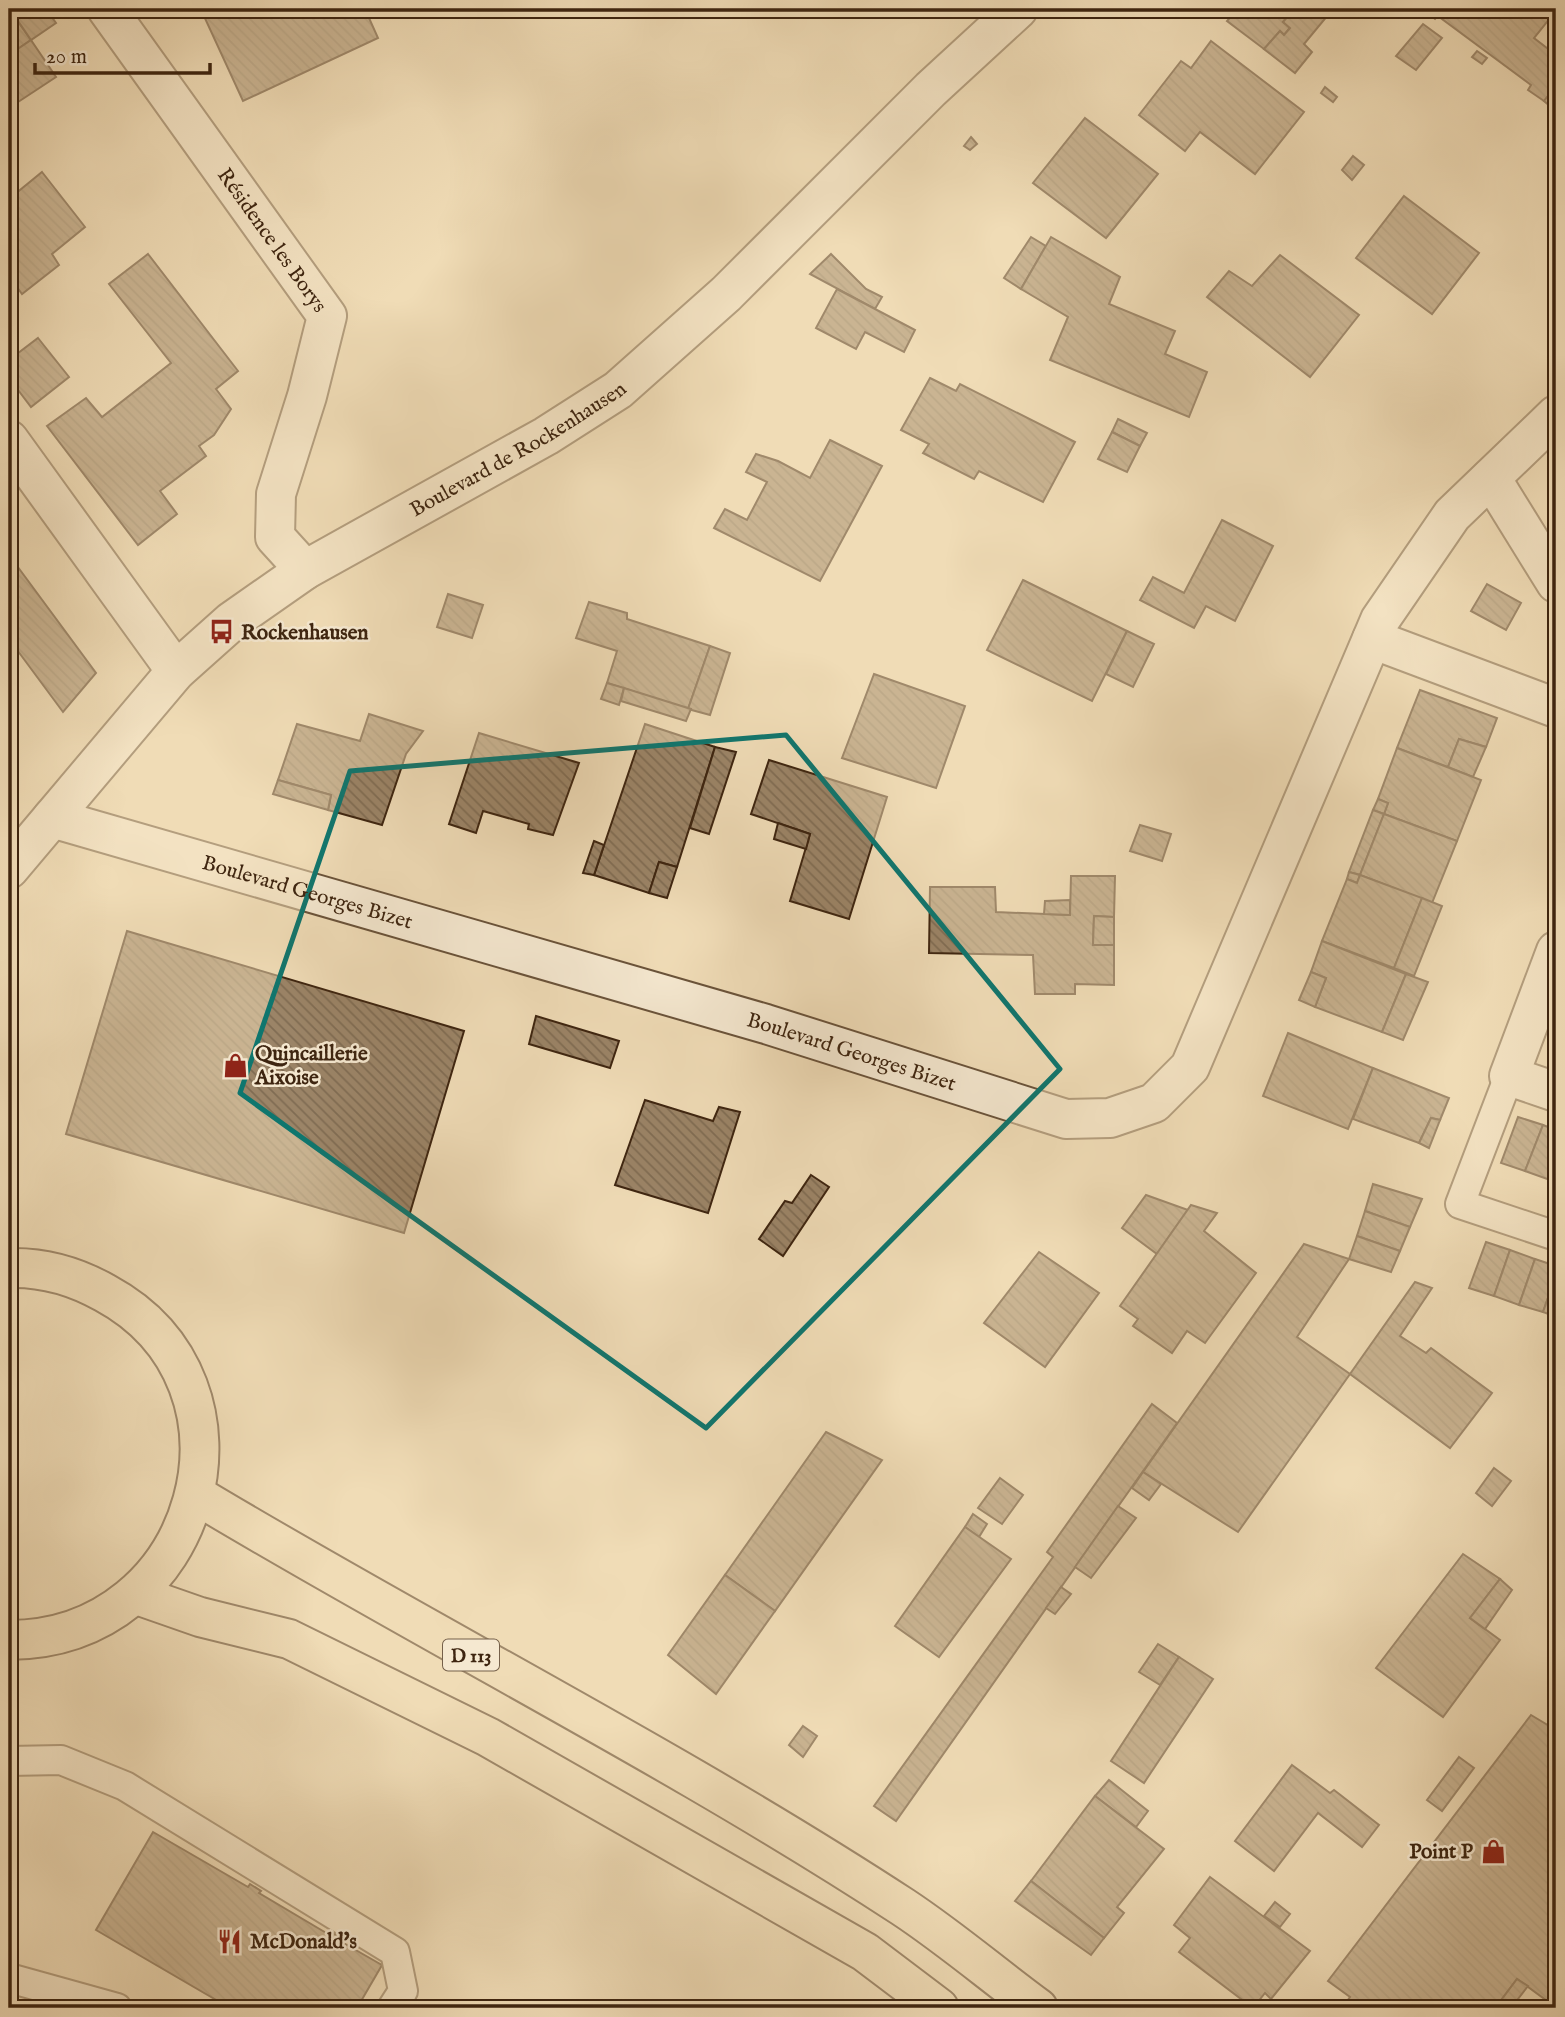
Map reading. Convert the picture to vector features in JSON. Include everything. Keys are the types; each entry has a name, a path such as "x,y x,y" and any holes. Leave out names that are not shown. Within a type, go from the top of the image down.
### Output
{"main road":[{"path":"9,1640 41,1640 92,1624 137,1595 174,1550 196,1494 200,1441 189,1389 163,1341 125,1303 77,1278 14,1263"},
{"name":"D 113","path":"196,1494 336,1579 724,1799 904,1908 1038,2008"},
{"path":"137,1595 200,1617 289,1639 488,1737 865,1952 939,2008"}],"street":[{"name":"Résidence les Borys","path":"107,9 327,316 307,397 276,494 275,537 305,570"},
{"name":"Boulevard de Rockenhausen","path":"9,869 176,671 232,621 305,570 547,436 618,390 726,294 932,89 1018,9"},
{"name":"Boulevard Georges Bizet","path":"52,818 766,1024 1066,1119 1110,1118 1154,1103 1190,1067 1380,620 1452,514 1556,415"},
{"path":"9,440 176,671"},
{"path":"1491,478 1556,583"},
{"path":"1372,639 1556,708"},
{"path":"1556,951 1508,1076 1556,1092"}],"lane":[{"path":"1508,1076 1460,1204 1556,1236"},
{"path":"9,1761 61,1760 125,1786 395,1952 403,1992 392,2008"},
{"path":"9,1978 117,2008"}],"highlighted area":[{"path":"786,735 1060,1069 706,1428 240,1093 350,771"}],"building":[{"path":"9,9 31,40 9,55"},
{"path":"10,9 46,9 56,23 31,40"},
{"path":"213,9 365,9 378,38 243,101 203,14"},
{"path":"1237,9 1294,9 1283,22 1290,28 1284,35 1280,31 1264,49 1227,21"},
{"path":"1294,9 1333,9 1304,44 1312,52 1295,73 1264,49 1280,31 1284,35 1290,28 1283,22"},
{"path":"1422,9 1444,9 1435,19"},
{"path":"1444,9 1541,9 1551,17 1534,38 1556,55 1556,86 1544,101 1528,90 1531,85 1438,16"},
{"path":"1423,24 1442,38 1416,70 1396,56"},
{"path":"31,40 56,77 9,108 9,55"},
{"path":"1211,41 1304,112 1255,174 1200,132 1185,151 1139,115 1181,61 1191,68"},
{"path":"1477,51 1487,58 1482,64 1472,57"},
{"path":"1556,86 1556,111 1544,101"},
{"path":"1325,87 1337,97 1333,102 1321,93"},
{"path":"1085,118 1158,174 1106,238 1033,183"},
{"path":"971,137 977,144 970,150 964,146"},
{"path":"1353,156 1364,165 1352,180 1342,170"},
{"path":"42,172 85,227 52,254 59,265 22,294 9,276 9,199"},
{"path":"1404,196 1479,253 1432,314 1356,258"},
{"path":"1031,237 1046,246 1021,289 1004,278"},
{"path":"1051,237 1120,277 1109,304 1175,331 1165,354 1207,372 1189,417 1050,360 1068,317 1021,289"},
{"path":"148,254 238,371 216,389 231,409 214,435 199,446 206,456 160,491 177,514 138,545 47,426 86,398 102,417 171,363 109,284"},
{"path":"831,254 866,289 882,297 875,309 810,274"},
{"path":"1280,255 1359,315 1310,377 1207,297 1229,271 1252,286"},
{"path":"837,289 915,330 904,352 865,332 856,349 816,328"},
{"path":"38,338 69,377 31,407 9,378 9,360"},
{"path":"930,378 956,391 960,384 1075,442 1043,502 979,471 974,479 923,453 929,444 901,430"},
{"path":"1118,419 1147,433 1140,446 1112,432"},
{"path":"1112,432 1140,446 1127,472 1098,459"},
{"path":"830,440 882,466 820,581 714,528 725,509 747,520 767,482 746,472 756,454 778,461 810,478"},
{"path":"1222,520 1273,546 1235,621 1206,606 1194,628 1140,600 1153,577 1184,593"},
{"path":"9,555 96,673 63,712 9,639"},
{"path":"1023,580 1127,631 1092,701 987,650"},
{"path":"1487,584 1521,603 1506,630 1471,611"},
{"path":"448,594 483,605 472,638 437,627"},
{"path":"589,602 627,613 627,619 710,646 688,709 607,683 617,651 576,638"},
{"path":"1127,631 1154,644 1133,687 1106,674"},
{"path":"710,646 730,653 710,715 688,709"},
{"path":"874,674 965,706 936,788 842,758"},
{"path":"607,683 624,688 619,705 601,699"},
{"path":"624,688 691,709 686,721 621,701"},
{"path":"1420,690 1497,718 1486,747 1459,739 1448,767 1397,748"},
{"path":"369,714 423,731 406,754 382,825 328,810 331,795 278,780 297,724 360,741"},
{"path":"645,724 715,747 677,867 659,862 649,893 594,875"},
{"path":"479,733 579,763 553,835 528,829 529,824 483,811 476,833 449,824"},
{"path":"1459,739 1486,747 1473,777 1448,767"},
{"path":"715,747 736,752 709,834 690,828"},
{"path":"1397,748 1481,780 1457,841 1384,814 1388,803 1378,799"},
{"path":"769,760 887,797 849,919 790,901 810,834 751,814"},
{"path":"278,780 331,795 328,810 273,794"},
{"path":"1378,799 1388,803 1384,814 1373,810"},
{"path":"1373,810 1384,814 1360,875 1349,872"},
{"path":"1384,814 1457,841 1432,903 1360,875"},
{"path":"778,823 810,834 806,849 774,839"},
{"path":"1140,825 1171,834 1162,861 1130,851"},
{"path":"594,841 604,845 594,875 583,873"},
{"path":"659,862 677,867 667,898 649,893"},
{"path":"1349,872 1360,875 1357,883 1347,879"},
{"path":"1360,875 1422,898 1394,968 1322,941 1347,879 1357,883"},
{"path":"1071,876 1115,876 1114,917 1094,916 1093,945 1114,945 1114,985 1075,984 1075,994 1035,994 1033,955 929,953 930,887 995,887 996,912 1070,915"},
{"path":"1422,898 1442,906 1414,976 1394,968"},
{"path":"1070,900 1070,915 1044,914 1045,901"},
{"path":"1094,916 1114,917 1114,945 1093,945"},
{"path":"127,931 464,1031 404,1233 66,1134"},
{"path":"1322,941 1406,974 1382,1032 1315,1007 1326,978 1311,972"},
{"path":"1311,972 1326,978 1315,1007 1299,1000"},
{"path":"1406,974 1428,982 1403,1040 1382,1032"},
{"path":"536,1016 619,1041 610,1068 529,1044"},
{"path":"1288,1033 1373,1068 1348,1129 1263,1096"},
{"path":"1373,1068 1449,1098 1440,1120 1431,1118 1419,1143 1353,1119"},
{"path":"645,1100 713,1121 719,1107 740,1112 708,1213 615,1185"},
{"path":"1518,1117 1543,1125 1525,1171 1501,1163"},
{"path":"1431,1118 1440,1120 1429,1148 1419,1143"},
{"path":"1543,1125 1556,1130 1556,1165 1550,1180 1525,1171"},
{"path":"1556,1165 1556,1182 1550,1180"},
{"path":"811,1175 829,1187 783,1256 759,1239 785,1201 792,1203"},
{"path":"1373,1184 1422,1199 1410,1227 1365,1211"},
{"path":"1146,1195 1188,1210 1157,1254 1122,1228"},
{"path":"1191,1205 1217,1213 1204,1231 1256,1273 1205,1343 1187,1331 1172,1353 1133,1326 1138,1319 1120,1306"},
{"path":"1365,1211 1410,1227 1400,1251 1357,1236"},
{"path":"1357,1236 1400,1251 1391,1272 1349,1259"},
{"path":"1486,1242 1510,1250 1494,1296 1469,1288"},
{"path":"1304,1244 1349,1259 1297,1337 1350,1374 1238,1532 1143,1472"},
{"path":"1510,1250 1535,1259 1519,1305 1494,1296"},
{"path":"1039,1252 1099,1293 1045,1367 984,1323"},
{"path":"1535,1259 1556,1266 1556,1275 1543,1312 1519,1305"},
{"path":"1556,1275 1556,1317 1543,1312"},
{"path":"1415,1282 1432,1288 1400,1336 1426,1353 1431,1348 1492,1393 1450,1448 1350,1374"},
{"path":"1152,1404 1177,1423 896,1821 874,1806 1053,1557 1047,1552"},
{"path":"826,1432 882,1460 775,1611 725,1575"},
{"path":"1494,1468 1511,1481 1492,1506 1476,1493"},
{"path":"1143,1472 1161,1484 1149,1500 1132,1488"},
{"path":"1000,1478 1023,1495 1002,1524 978,1508"},
{"path":"1118,1506 1136,1518 1091,1578 1075,1567"},
{"path":"973,1514 987,1524 979,1537 965,1527"},
{"path":"965,1527 1011,1559 939,1657 895,1626"},
{"path":"1463,1554 1500,1579 1470,1618 1500,1640 1443,1717 1376,1668"},
{"path":"725,1575 775,1611 716,1694 668,1655"},
{"path":"1500,1579 1512,1590 1485,1629 1470,1618"},
{"path":"1061,1587 1071,1594 1055,1614 1046,1608"},
{"path":"1158,1644 1179,1657 1160,1685 1139,1672"},
{"path":"1179,1657 1213,1679 1144,1783 1111,1761"},
{"name":"Point P","path":"1531,1715 1556,1730 1556,2003 1554,2006 1517,1979 1499,2003 1506,2008 1342,2008 1350,1997 1328,1981"},
{"path":"803,1726 817,1736 803,1757 789,1745"},
{"path":"1459,1757 1474,1768 1442,1811 1427,1800"},
{"path":"1292,1765 1330,1793 1334,1790 1379,1825 1362,1847 1318,1813 1274,1871 1235,1841"},
{"path":"1109,1780 1148,1811 1136,1827 1095,1796"},
{"path":"1095,1796 1164,1849 1117,1907 1124,1913 1104,1938 1031,1881"},
{"path":"153,1832 248,1887 250,1884 261,1891 259,1893 328,1934 330,1931 341,1938 340,1941 382,1965 357,2008 230,2008 96,1930"},
{"path":"1210,1877 1310,1951 1271,1999 1265,1993 1253,2008 1179,1952 1190,1938 1174,1925"},
{"path":"1031,1881 1104,1938 1091,1955 1015,1901"},
{"path":"1275,1902 1290,1914 1280,1927 1264,1916"},
{"path":"1517,1979 1528,1986 1511,2008 1506,2008 1499,2003"}],"place":[{"name":"Rockenhausen","path":"221,632"},
{"name":"Quincaillerie Aixoise","path":"235,1065"},
{"name":"Point P","path":"1493,1851"},
{"name":"McDonald's","path":"230,1941"}]}
